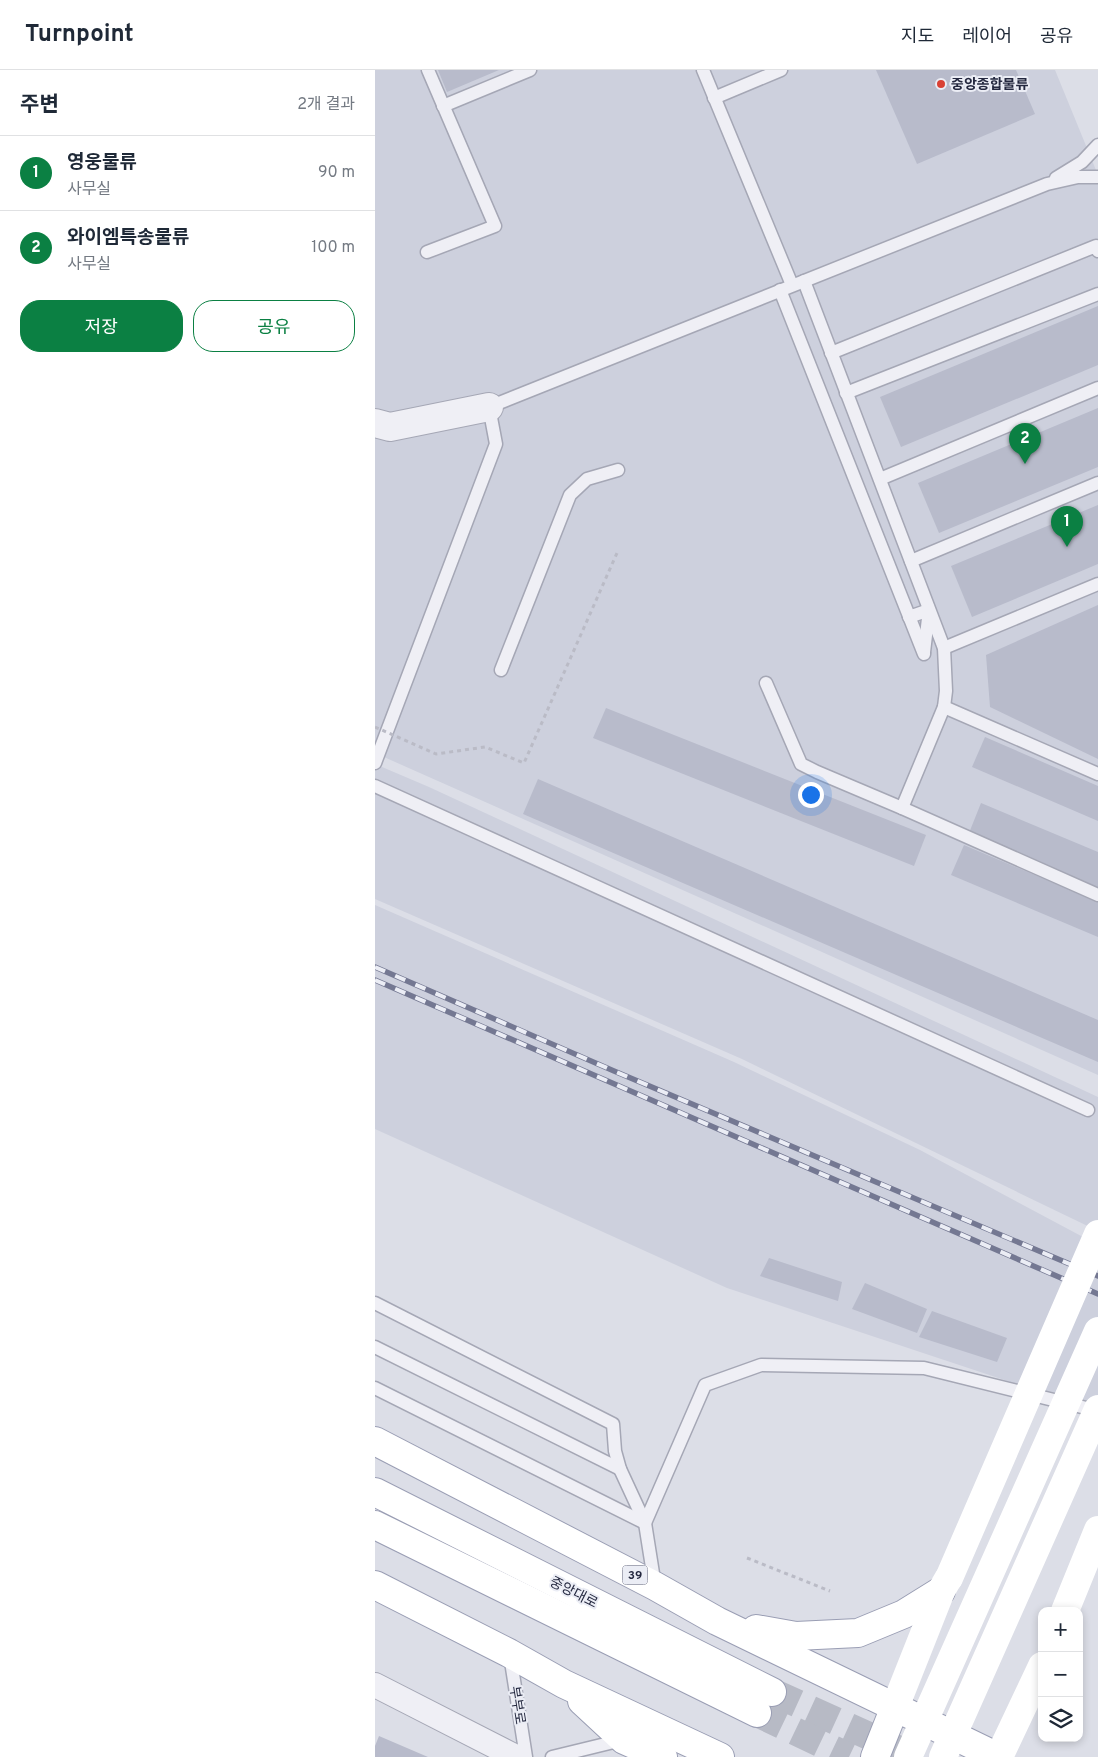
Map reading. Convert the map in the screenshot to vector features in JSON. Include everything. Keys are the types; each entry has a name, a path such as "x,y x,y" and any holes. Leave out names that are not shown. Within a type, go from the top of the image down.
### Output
{"main road":[{"path":"875,1757 945,1585 1098,1234"},
{"path":"908,1757 1098,1331"},
{"path":"943,1757 1098,1410"},
{"name":"39","path":"375,1441 655,1586 717,1621 999,1757"},
{"name":"중앙대로","path":"375,1492 765,1702 375,1525"},
{"path":"1067,1607 1098,1530"},
{"path":"375,1585 509,1653 564,1684 720,1757"},
{"path":"717,1621 796,1636 857,1633 904,1614 945,1585"},
{"path":"999,1757 1038,1675"},
{"path":"564,1684 624,1740 663,1757"}],"street":[{"path":"375,423 390,427 489,407"},
{"path":"375,1685 516,1757"}],"lane":[{"path":"427,252 495,226 428,70"},
{"path":"443,106 530,70"},
{"path":"703,70 792,286 909,617 924,654 929,610"},
{"path":"714,98 781,70"},
{"path":"1047,184 1082,162 1098,145"},
{"path":"375,763 496,444 489,407 1047,184 1078,177 1098,177"},
{"path":"831,354 1096,246 1098,251"},
{"path":"792,286 831,354 881,479 944,648 946,691 944,707 902,808"},
{"path":"846,393 1098,294"},
{"path":"881,479 1098,388"},
{"path":"501,670 570,495 587,479 618,470"},
{"path":"911,562 1098,483"},
{"path":"944,648 1098,584"},
{"path":"909,617 929,610"},
{"path":"766,683 801,764 1098,894"},
{"path":"944,707 1098,774"},
{"path":"375,786 1088,1110"},
{"path":"375,1303 613,1424 615,1450 620,1469 645,1523 655,1586"},
{"path":"375,1347 620,1469"},
{"path":"645,1523 705,1386 761,1365 924,1368 1098,1410"},
{"path":"375,1388 645,1523"},
{"name":"부부로","path":"509,1653 526,1757"},
{"path":"552,1757 624,1740"}],"path":[{"path":"375,727 436,754 485,747 524,763 617,553"},
{"path":"747,1558 830,1591"}],"shaded area":[{"path":"375,70 1055,70 1098,175 1098,1075 375,753"},
{"path":"375,764 429,787 1098,1097 1098,1231 742,1059 375,899"},
{"path":"375,905 734,1062 920,1150 1098,1245 1098,1411 727,1288 375,1129"}],"building":[{"path":"438,70 499,70 447,92"},
{"path":"876,70 1016,70 1035,114 917,164"},
{"path":"1098,306 1098,365 901,447 880,397"},
{"path":"1098,408 1098,467 939,533 918,483"},
{"path":"1098,505 1098,564 972,617 951,566"},
{"path":"1098,605 1098,759 990,707 986,655"},
{"path":"606,708 926,835 914,866 593,738"},
{"path":"985,737 1098,786 1098,821 972,767"},
{"path":"538,779 1098,1020 1098,1062 523,814"},
{"path":"981,803 1098,852 1098,888 969,833"},
{"path":"964,845 1098,902 1098,937 951,875"},
{"path":"769,1258 842,1282 838,1301 760,1276"},
{"path":"865,1283 927,1309 917,1333 852,1309"},
{"path":"932,1311 1007,1338 997,1362 919,1337"},
{"path":"379,1736 428,1757 375,1757 375,1746"}],"tunnel":[{"path":"772,1692 915,1757"},
{"path":"757,1713 849,1757"}],"railway":[{"path":"375,967 614,1071 1098,1276"},
{"path":"375,980 1098,1294"}],"place":[{"name":"중앙종합물류","path":"941,84"},
{"name":"와이엠특송물류","path":"1025,464"},
{"name":"영웅물류","path":"1067,547"}]}
